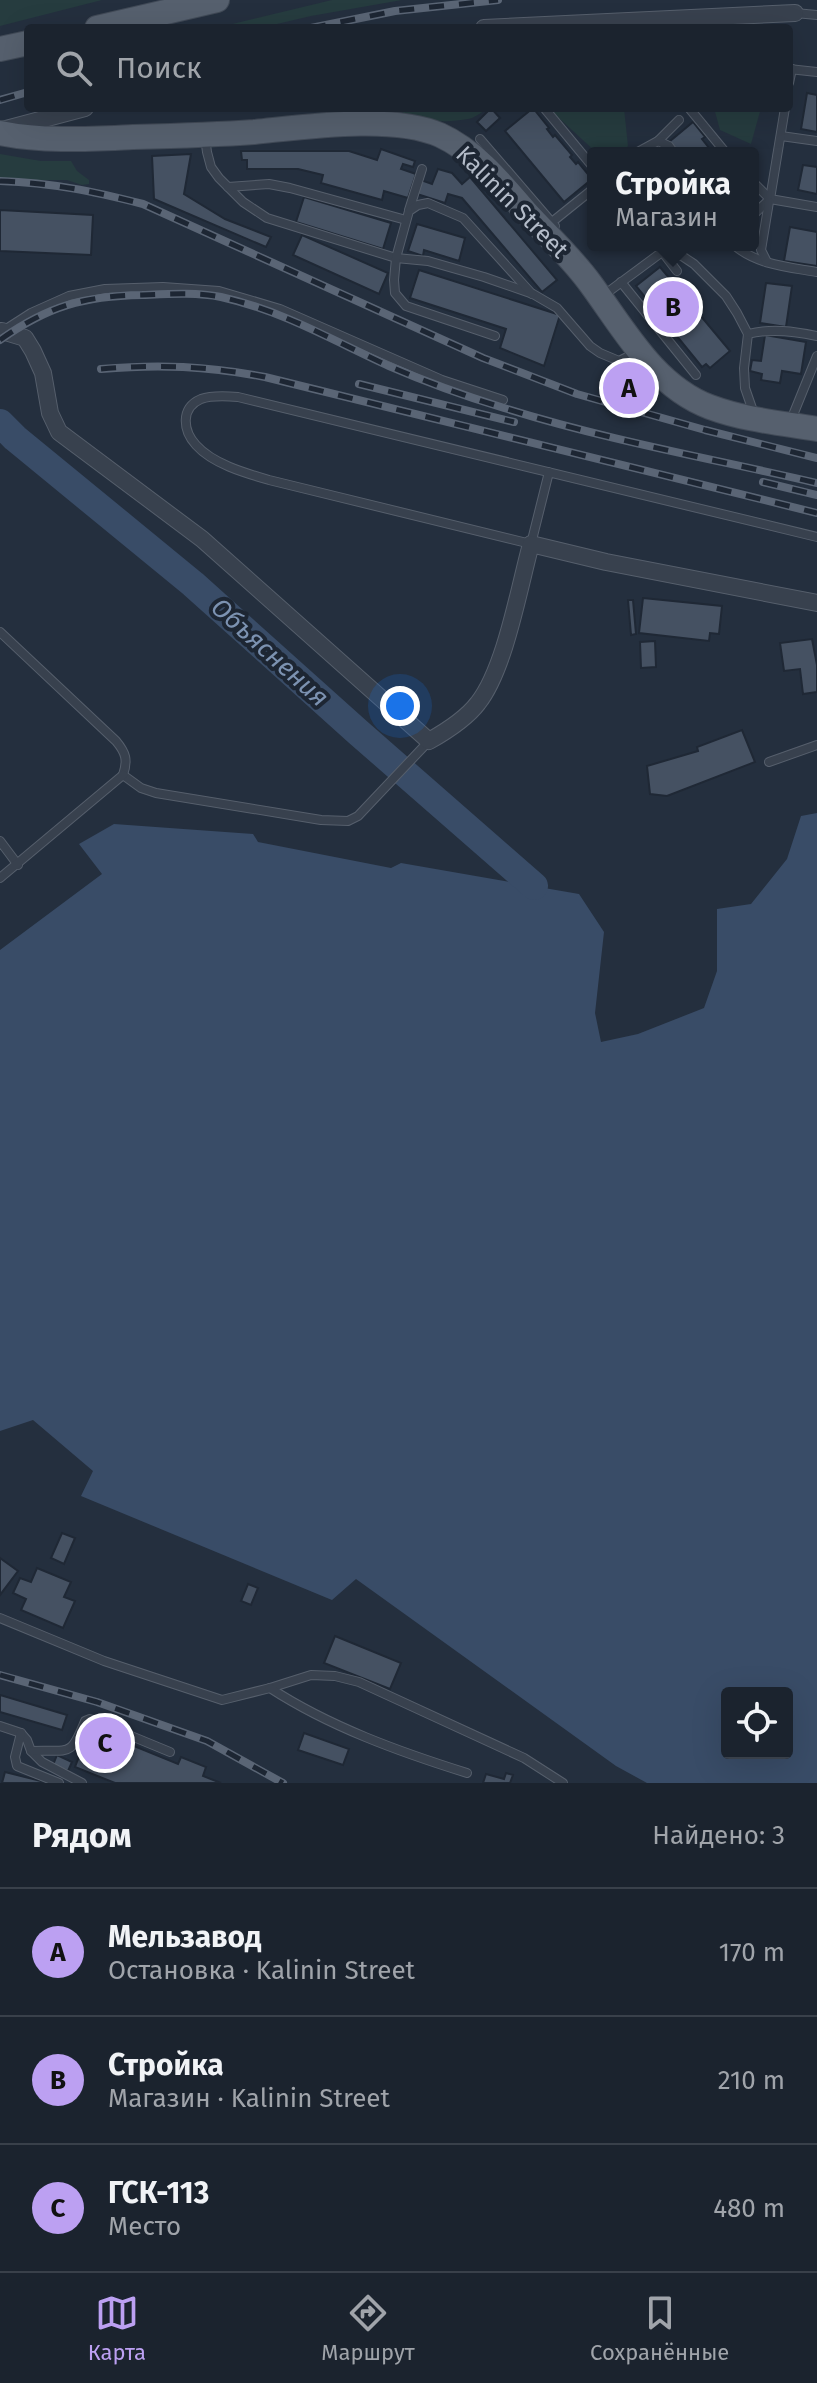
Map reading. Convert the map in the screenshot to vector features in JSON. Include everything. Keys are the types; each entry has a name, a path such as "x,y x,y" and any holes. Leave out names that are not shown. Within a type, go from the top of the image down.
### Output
{"main road":[{"path":"114,24 217,0"},
{"path":"0,49 24,44"},
{"name":"Kalinin Street","path":"0,132 41,139 205,136 381,124 437,134 457,144 503,186 605,295 639,351 679,391 711,408 755,420 817,429"}],"street":[{"path":"646,24 795,13"},
{"path":"0,132 71,112"},
{"path":"1,332 25,338 33,351 43,373 50,413 59,432 202,539 429,741 444,733 477,705 492,681 531,544 606,562 817,603"}],"lane":[{"path":"795,13 817,15"},
{"path":"793,69 817,72"},
{"path":"547,112 587,160"},
{"path":"692,112 721,147"},
{"path":"768,263 761,250 784,112"},
{"path":"647,147 658,141 679,120"},
{"path":"205,136 211,167 243,202 267,218 396,258 428,261 533,294 557,308 590,346 605,357 619,361 639,351"},
{"path":"781,136 817,141"},
{"path":"480,139 560,232"},
{"path":"658,141 670,147"},
{"path":"422,169 396,258 395,293 406,306 495,336"},
{"path":"228,187 269,184 407,216"},
{"path":"759,188 770,199 817,207"},
{"path":"552,222 587,194"},
{"path":"759,209 770,199"},
{"path":"407,216 418,205 428,203 463,218 533,294"},
{"path":"569,243 605,295 658,251"},
{"path":"662,251 677,271"},
{"path":"666,251 694,264 726,296 748,334 745,388 755,420"},
{"path":"742,251 768,263 817,272"},
{"path":"621,282 696,375"},
{"path":"1,332 31,313 69,296 105,289 163,287 219,291 280,309 442,380 503,400"},
{"path":"748,334 764,330 817,336"},
{"path":"789,425 817,356"},
{"path":"549,472 531,544 244,472 216,460 196,446 185,427 186,412 198,400 214,396 238,397 549,472 817,537"},
{"path":"0,632 116,741 125,751 127,762 123,775 0,878"},
{"path":"123,775 141,788 156,793 335,822 348,821 358,816 429,741"},
{"path":"769,762 817,745"},
{"path":"0,841 18,865"},
{"path":"0,1618 104,1661 222,1700 311,1675 335,1676 359,1682 524,1758 563,1783"},
{"path":"270,1688 299,1707 368,1737 410,1755 467,1773"},
{"path":"31,1751 66,1751 76,1744 85,1721 90,1719 170,1752"},
{"path":"0,1726 21,1733 31,1751 42,1762 82,1783"},
{"path":"21,1733 15,1757 17,1766 59,1783"}],"green space":[{"path":"0,0 102,0 0,26"},
{"path":"332,0 402,0 277,24 233,24"},
{"path":"482,112 472,118 454,121 422,120 404,113"},
{"path":"552,112 624,112 628,146 590,147"},
{"path":"715,112 760,112 751,144 720,130"},
{"path":"0,154 41,161 71,161 77,171 89,180 89,184 67,180 0,180"}],"water":[{"path":"817,813 817,1783 647,1783 616,1766 356,1579 332,1600 81,1496 93,1471 33,1420 0,1431 0,950 102,874 79,844 114,824 253,834 258,842 391,868 401,863 579,894 604,932 595,1013 601,1042 638,1034 704,1008 717,971 717,909 751,904 787,859 801,816"}],"building":[{"path":"807,93 817,95 817,132 801,129"},
{"path":"487,112 495,112 500,118 486,131 477,122"},
{"path":"528,112 536,112 553,137 555,135 572,155 570,157 587,173 587,183 564,202 505,131"},
{"path":"693,122 705,137 702,139 708,147 673,147 669,142"},
{"path":"381,149 415,161 413,167 403,164 401,169 416,174 408,198 384,191 382,200 321,183 323,175 298,169 247,169 247,160 242,160 241,151 349,151 377,160"},
{"path":"191,154 184,194 225,219 271,237 266,247 154,199 152,156"},
{"path":"803,165 817,167 817,194 798,190"},
{"path":"438,169 452,173 462,184 470,177 557,280 542,292 462,198 448,194 445,203 417,194 421,180 432,184"},
{"path":"304,197 391,223 383,249 296,222"},
{"path":"0,210 93,215 91,255 0,251"},
{"path":"417,224 465,238 459,261 424,250 423,256 408,251"},
{"path":"790,227 817,232 817,266 784,261"},
{"path":"302,235 388,273 379,294 293,255"},
{"path":"660,267 730,351 710,368 706,364 702,367 636,286"},
{"path":"419,270 560,315 544,366 500,348 506,329 410,298"},
{"path":"766,283 792,286 786,327 760,323"},
{"path":"765,335 806,342 801,374 782,371 780,383 761,380 762,374 750,371 752,360 761,361"},
{"path":"643,598 722,606 719,634 710,633 709,641 639,633"},
{"path":"628,600 633,600 636,634 631,635"},
{"path":"812,639 817,665 817,692 803,694 800,669 784,671 780,643"},
{"path":"655,641 656,667 641,668 640,642"},
{"path":"742,730 755,762 667,796 650,794 647,766 698,751 697,747"},
{"path":"62,1533 75,1538 64,1564 51,1558"},
{"path":"0,1558 18,1571 0,1595"},
{"path":"37,1568 71,1582 64,1597 75,1601 63,1628 21,1610 26,1599 13,1593 20,1578 31,1582"},
{"path":"248,1584 258,1588 251,1605 241,1601"},
{"path":"335,1636 401,1663 390,1689 324,1663"},
{"path":"0,1695 67,1715 62,1730 0,1712"},
{"path":"90,1728 178,1764 181,1757 206,1767 203,1776 221,1783 115,1783 75,1767"},
{"path":"304,1733 349,1749 343,1765 298,1750"},
{"path":"57,1755 72,1762 68,1771 53,1765"},
{"path":"5,1772 45,1782 2,1783"},
{"path":"506,1773 513,1775 510,1783 483,1783 486,1774 504,1779"}],"waterway":[{"name":"Объяснения","path":"0,423 193,584 534,886"}],"railway":[{"path":"331,24 395,11 498,0"},
{"path":"0,100 24,93"},
{"path":"0,181 72,188 143,204 483,358 577,394 817,458"},
{"path":"0,340 51,311 84,301 171,294 221,297 286,318 403,372 504,408 620,439 817,483"},
{"path":"101,369 183,367 265,377 817,513"},
{"path":"359,384 514,422"},
{"path":"763,482 817,495"},
{"path":"0,1675 97,1702 207,1741 283,1783"}],"place":[{"name":"Стройка","path":"673,307"},
{"name":"Мельзавод","path":"629,388"},
{"name":"ГСК-113","path":"105,1743"}]}
